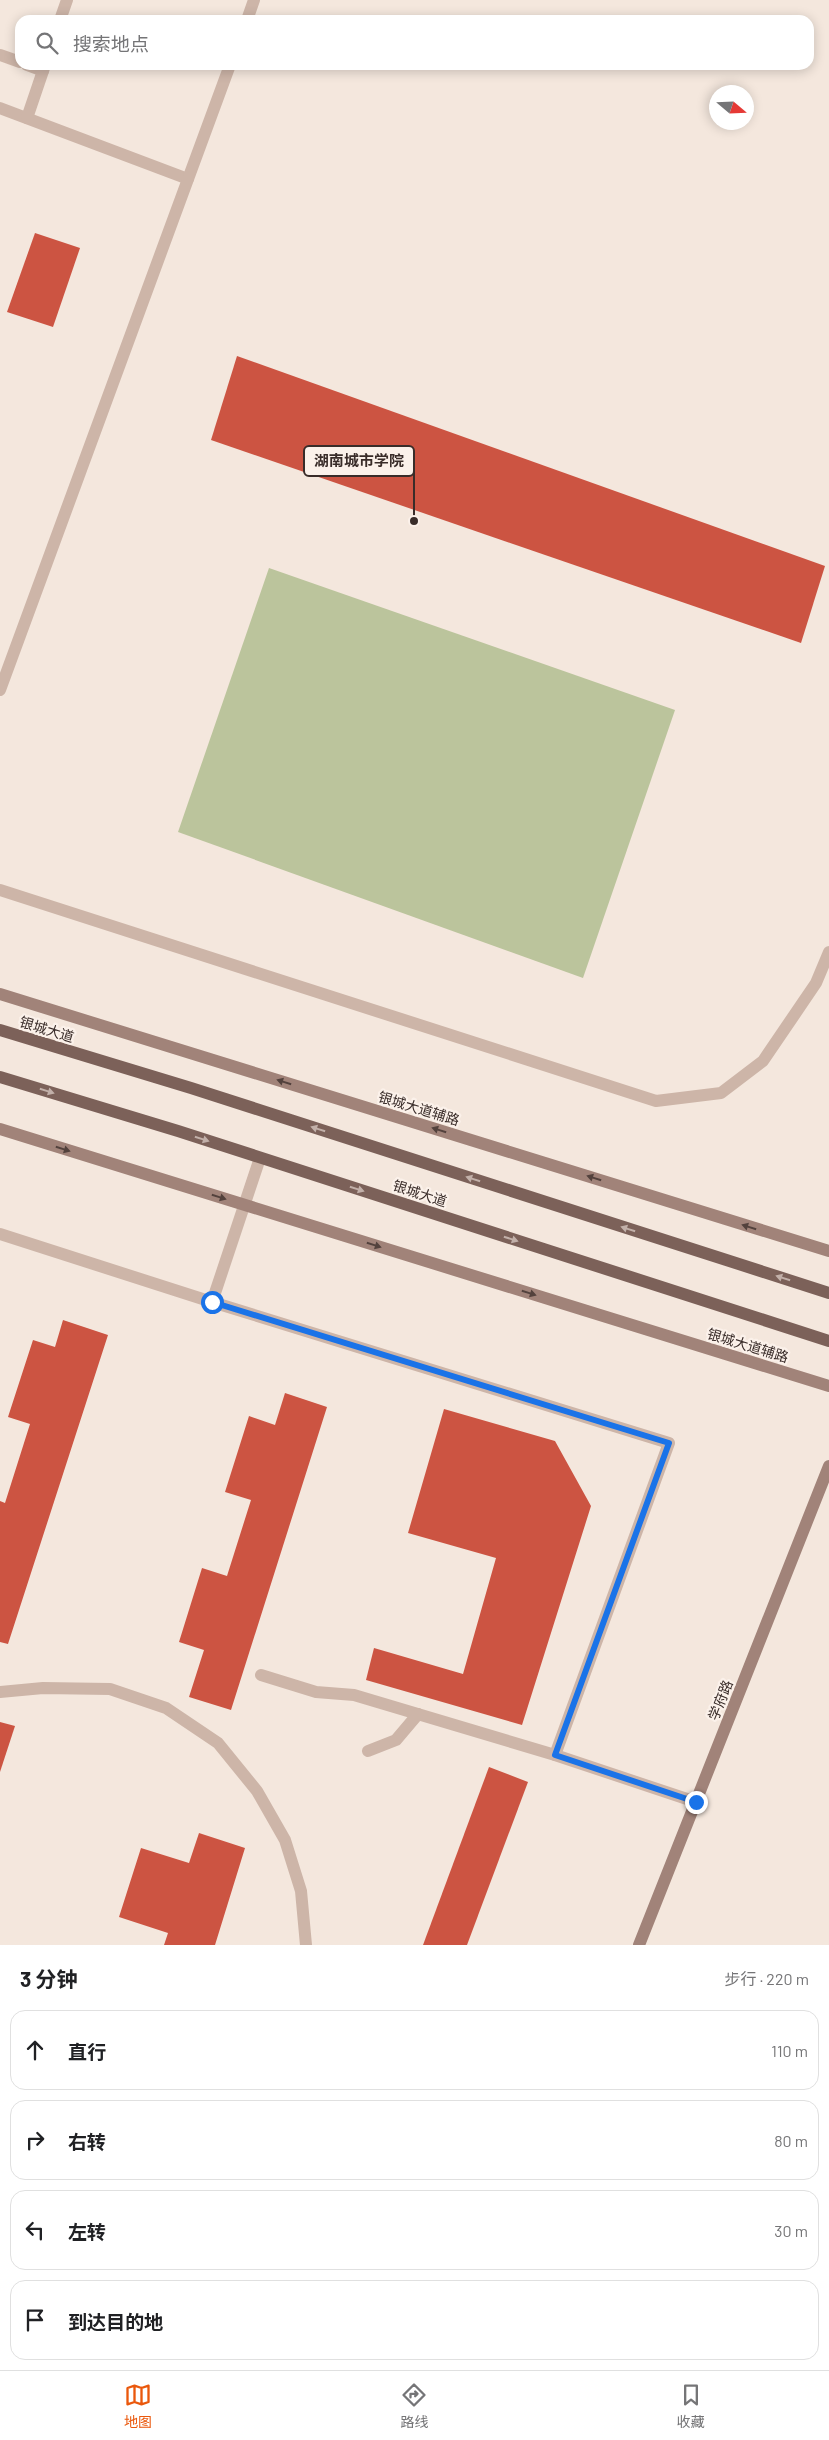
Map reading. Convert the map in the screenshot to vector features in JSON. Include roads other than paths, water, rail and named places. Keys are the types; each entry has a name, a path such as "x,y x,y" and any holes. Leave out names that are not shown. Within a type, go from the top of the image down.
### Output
{"main road":[{"name":"银城大道","path":"0,1030 191,1088 829,1293"},
{"name":"银城大道","path":"0,1077 260,1158 829,1341"}],"street":[{"path":"62,15 67,0"},
{"path":"249,15 254,0"},
{"path":"0,55 15,60"},
{"path":"27,118 43,70"},
{"path":"0,690 228,70"},
{"path":"0,108 188,179"},
{"path":"0,890 656,1101 721,1094 763,1061 816,983 829,952"},
{"name":"银城大道辅路","path":"0,994 829,1252"},
{"name":"银城大道辅路","path":"0,1129 829,1386"},
{"path":"212,1302 260,1158"},
{"path":"0,1234 212,1302 669,1443 555,1755"},
{"name":"学府路","path":"639,1945 829,1466"},
{"path":"261,1675 316,1692 354,1695 555,1755 696,1802"},
{"path":"0,1692 43,1688 110,1688 166,1708 218,1743 257,1791 285,1840 301,1891 306,1945"},
{"path":"368,1751 396,1740 418,1714"}],"place":[{"name":"湖南城市学院","path":"414,521"}]}
